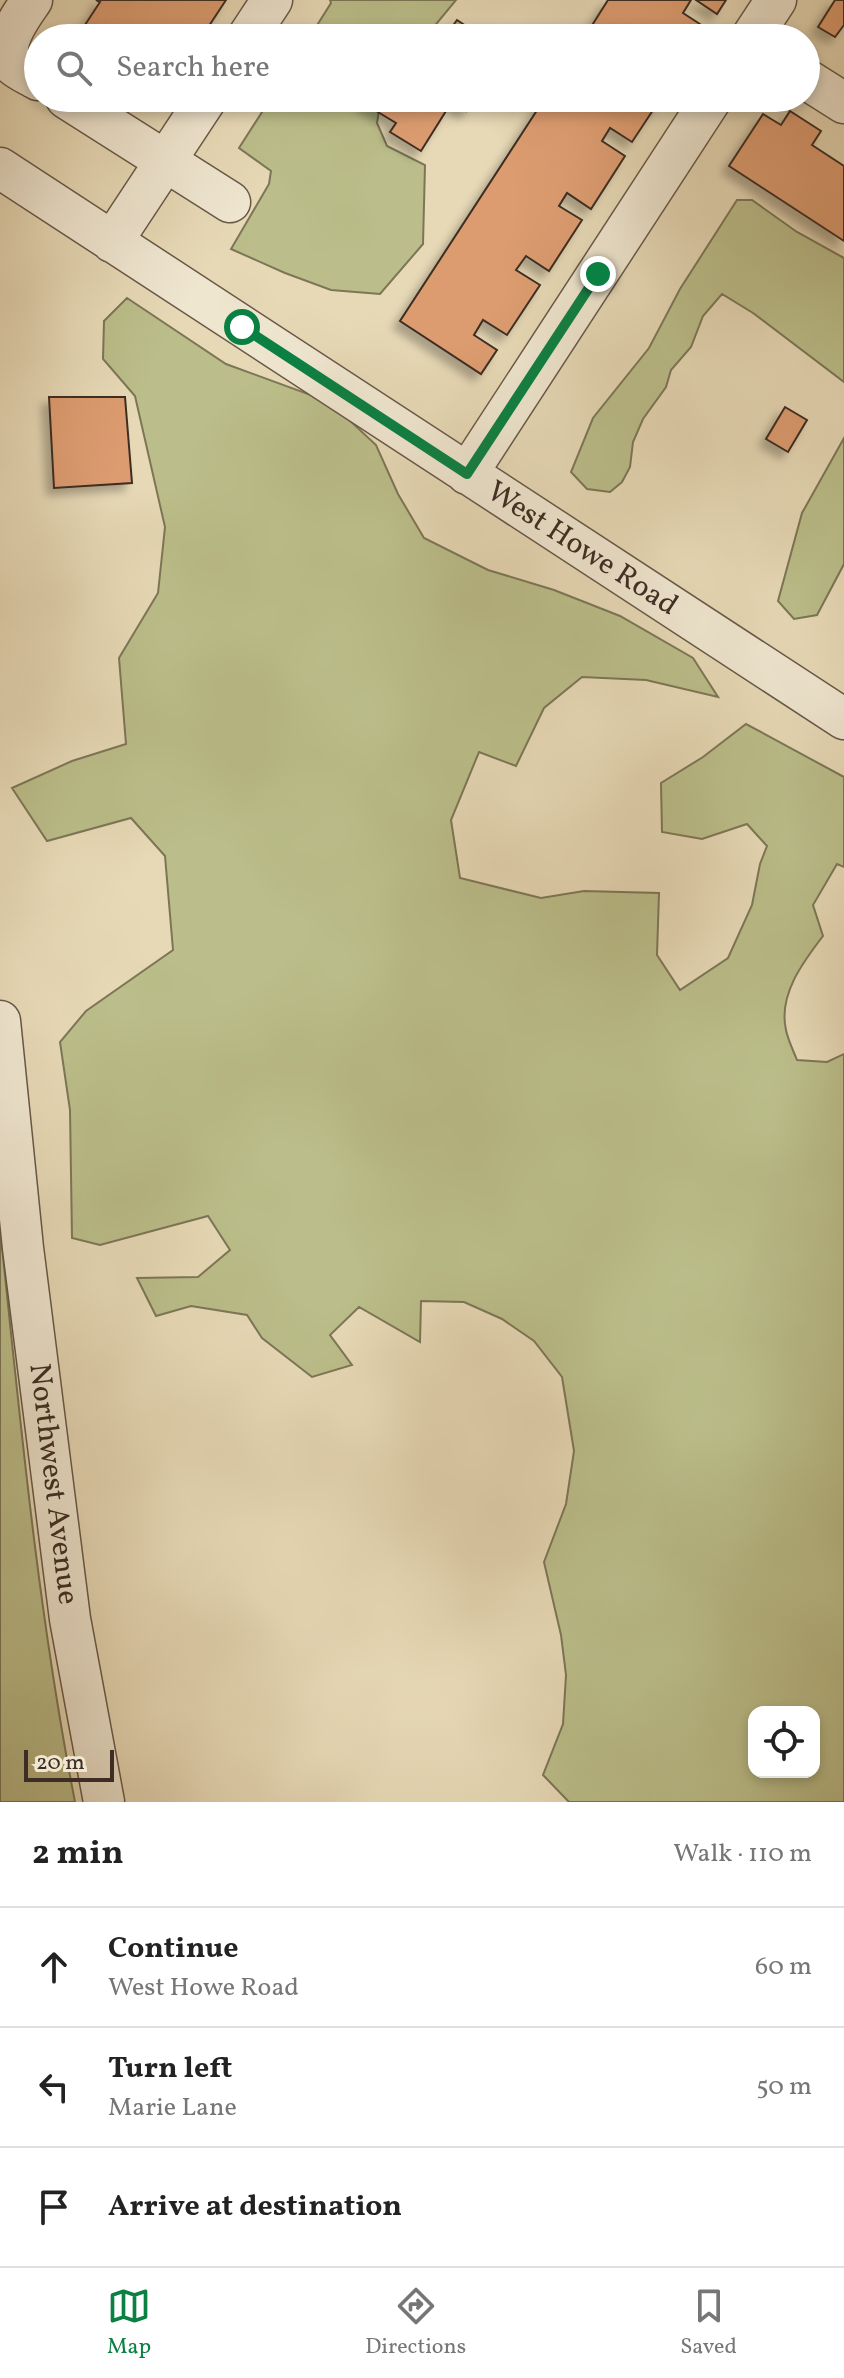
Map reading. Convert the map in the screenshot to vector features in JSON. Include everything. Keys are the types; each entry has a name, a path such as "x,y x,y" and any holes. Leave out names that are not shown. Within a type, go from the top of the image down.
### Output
{"street":[{"path":"24,71 11,63 5,49 8,35 32,0"},
{"path":"256,24 272,0"},
{"path":"760,24 776,0"},
{"path":"820,88 844,103"},
{"path":"88,112 230,202"},
{"path":"112,242 198,112"},
{"path":"467,474 703,112"},
{"name":"West Howe Road","path":"0,168 467,474 840,708"},
{"name":"Northwest Avenue","path":"0,1021 23,1248 70,1619 104,1802"}],"green space":[{"path":"330,0 456,0 436,24 318,24"},
{"path":"262,112 379,112 377,123 387,146 425,165 423,244 380,294 331,290 231,249 269,184 271,171 239,148"},
{"path":"737,200 752,200 797,232 844,258 844,382 753,313 722,294 703,316 691,347 671,370 666,387 643,419 633,442 630,467 622,482 610,492 587,489 571,472 593,418 649,348 680,289"},
{"path":"127,298 226,364 330,402 376,445 398,494 424,538 488,570 554,590 620,616 693,658 718,697 646,680 582,677 544,708 516,766 479,752 451,820 460,878 541,898 584,891 659,893 657,955 680,990 728,958 752,905 767,846 747,824 702,839 662,832 661,783 703,757 746,724 844,777 844,867 837,864 813,905 823,936 794,980 784,1017 797,1060 827,1062 844,1054 844,1802 569,1802 543,1775 563,1724 566,1675 561,1635 544,1562 566,1504 574,1451 562,1377 534,1341 502,1319 464,1302 421,1301 420,1342 359,1307 330,1335 352,1365 312,1377 262,1338 247,1315 191,1306 156,1316 137,1278 198,1277 230,1250 208,1216 100,1245 72,1238 70,1110 60,1042 86,1011 173,950 165,856 131,818 47,841 12,788 72,761 126,744 119,658 158,593 165,527 135,396 103,359 104,321"},
{"path":"844,438 844,564 817,615 794,619 778,601 802,513"},
{"path":"0,1227 40,1587 75,1802 0,1802"}],"building":[{"path":"96,0 226,0 210,24 86,24 100,2"},
{"path":"608,0 691,0 683,13 700,24 593,24"},
{"path":"696,0 726,0 717,14"},
{"path":"835,0 844,0 844,25 835,37 820,28"},
{"path":"378,112 445,112 421,151 390,132 396,123"},
{"path":"536,112 652,112 632,142 610,128 602,141 625,156 591,209 567,193 559,206 582,220 549,271 526,256 516,270 540,285 507,335 483,320 474,335 497,350 481,374 400,321"},
{"path":"792,112 821,131 812,145 844,166 844,241 729,166 763,114 781,125"},
{"path":"49,397 125,397 132,483 54,488"},
{"path":"785,407 807,420 788,452 766,439"}],"route":[{"path":"242,327 467,474 598,274"}]}
